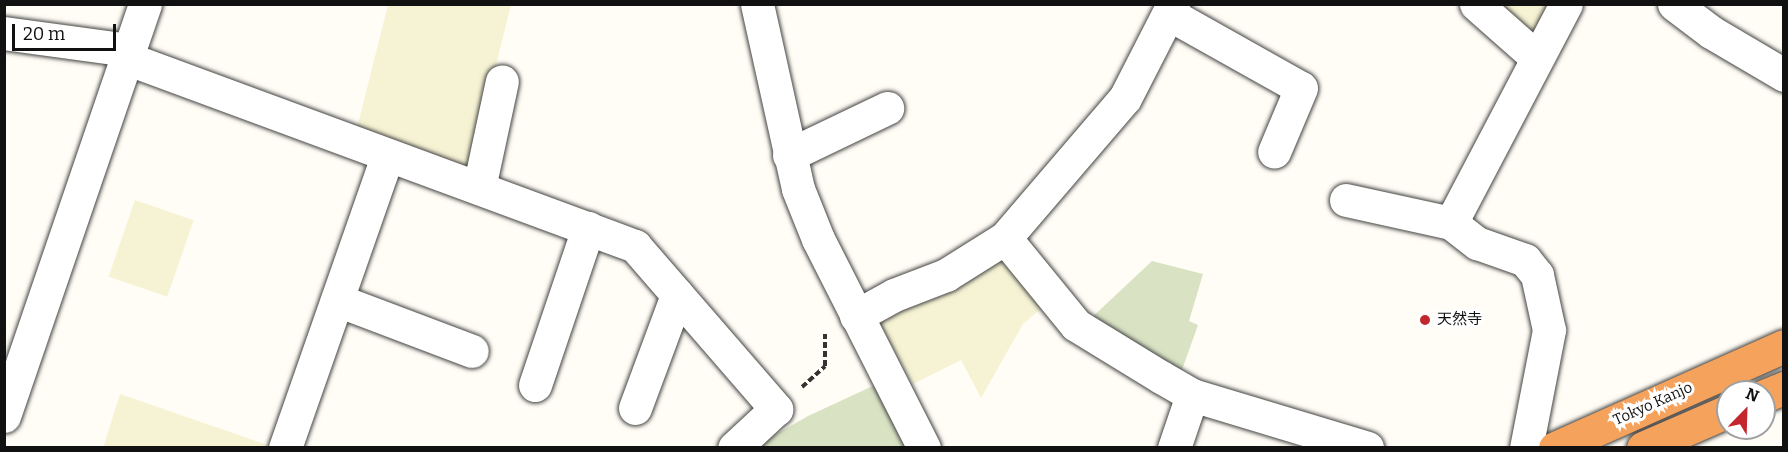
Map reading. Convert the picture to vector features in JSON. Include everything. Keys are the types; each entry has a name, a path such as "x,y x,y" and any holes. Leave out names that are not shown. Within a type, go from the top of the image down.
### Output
{"highway":[{"name":"Tokyo Kanjo","path":"1555,447 1784,346"},
{"path":"1643,447 1716,416"}],"street":[{"path":"4,416 145,4"},
{"path":"757,4 789,155 818,239 924,447"},
{"path":"1476,4 1536,57"},
{"path":"1451,223 1536,57 1566,4"},
{"path":"1674,4 1782,70"},
{"path":"856,316 946,275 1005,238 1125,98 1171,9 1301,88 1274,152"},
{"path":"4,33 127,54 387,156 635,246 776,409 734,447"},
{"path":"479,188 502,81"},
{"path":"789,155 886,108"},
{"path":"285,447 387,156"},
{"path":"1346,200 1451,223 1478,243 1525,260 1537,275 1549,330 1526,447"},
{"path":"535,385 588,228"},
{"path":"1005,238 1076,325 1192,395 1367,447"},
{"path":"635,408 677,295"},
{"path":"337,300 472,351"},
{"path":"1174,447 1192,395"}],"path":[{"path":"776,409 825,366 825,332"}],"shaded area":[{"path":"388,5 511,5 469,174 356,132"},
{"path":"1492,5 1553,5 1538,31 1527,35"},
{"path":"135,200 194,220 167,297 109,277"},
{"path":"1006,249 1048,303 1023,324 981,398 961,360 913,384 879,322"},
{"path":"120,394 273,447 103,448"}],"green space":[{"path":"1152,261 1203,274 1189,321 1198,325 1178,381 1087,322"},
{"path":"875,385 909,448 752,448 808,416"}],"place":[{"name":"天然寺","path":"1425,320"}]}
